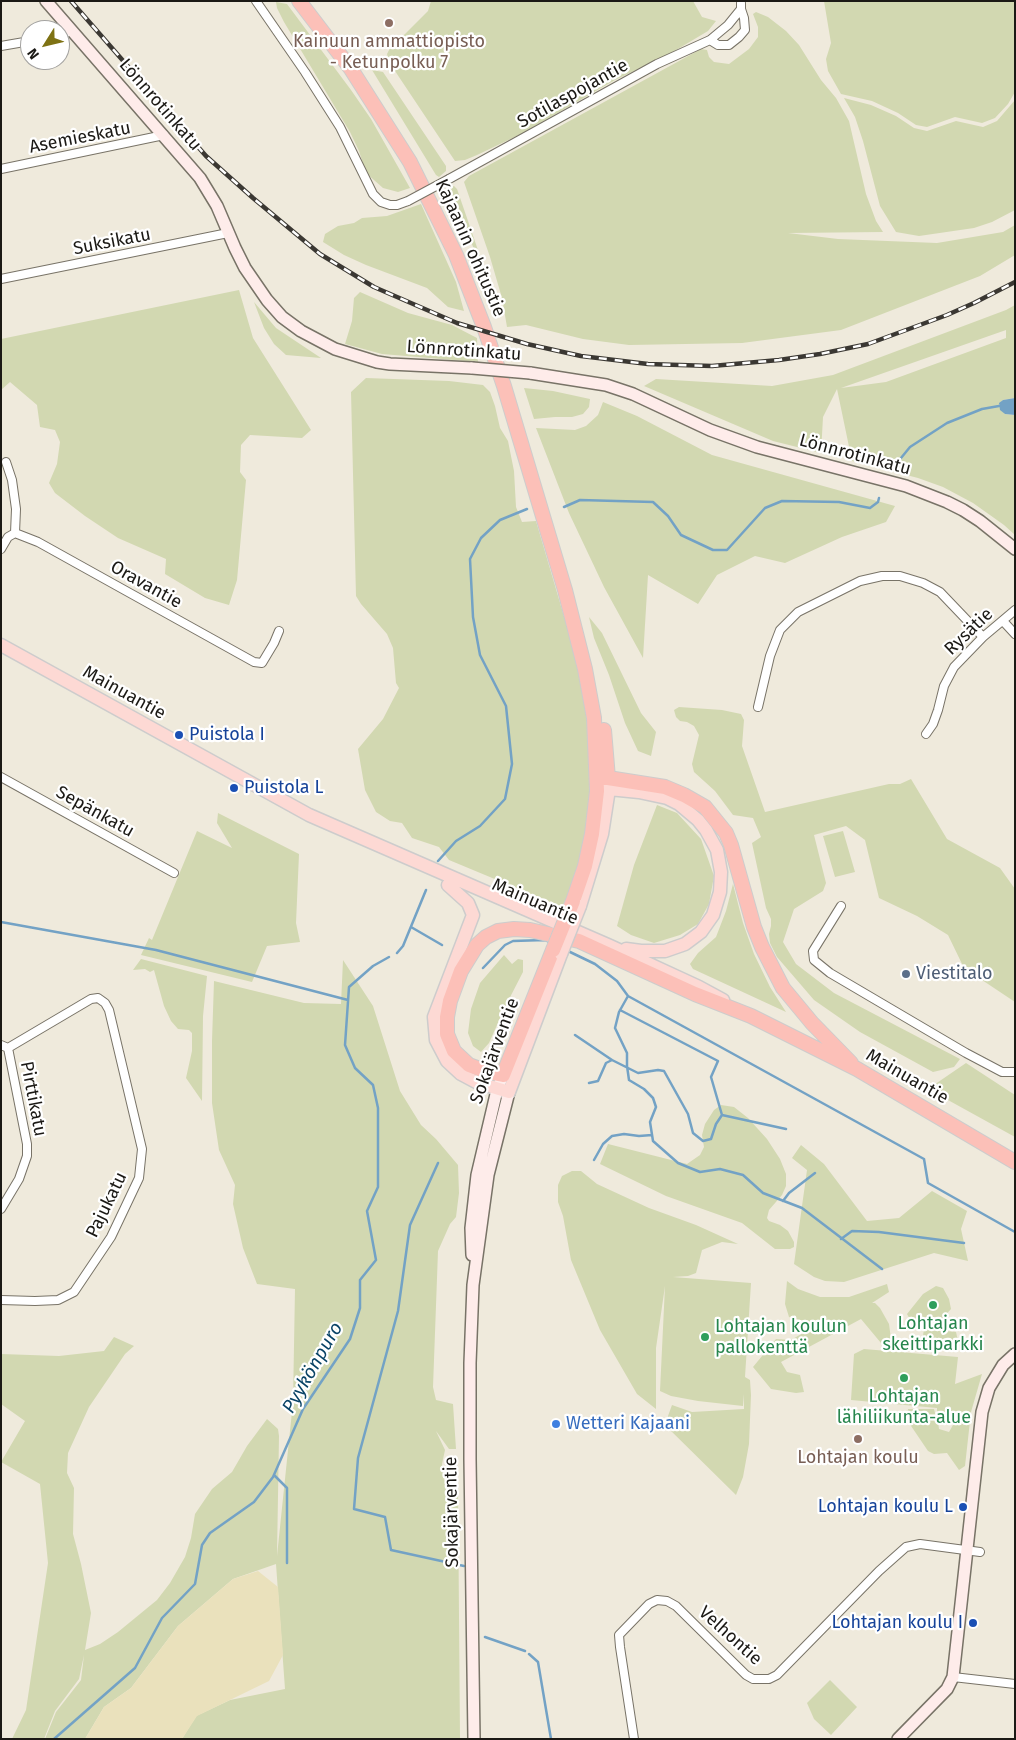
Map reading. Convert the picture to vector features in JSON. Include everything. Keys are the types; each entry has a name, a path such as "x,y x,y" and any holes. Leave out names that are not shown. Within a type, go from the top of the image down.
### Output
{"highway":[{"name":"Kajaanin ohitustie","path":"299,1 340,54 410,162 448,237 484,327 565,590 590,695 596,747 603,784"},
{"name":"Sokajärventie","path":"505,1084 577,904 603,784"},
{"path":"603,784 665,787 706,807 726,833 732,845 754,927 783,988 812,1023 857,1069"},
{"path":"505,1084 488,1072 469,1065 454,1051 447,1034 447,1017 450,1001 468,957 486,937 498,931 530,930 579,941"},
{"name":"Mainuantie","path":"579,941 695,994 751,1016 857,1069 1015,1162"}],"main road":[{"name":"Mainuantie","path":"1,645 309,815 610,946 700,987 751,1016"},
{"path":"603,784 654,795 679,804 698,820 711,839 719,861 721,877 720,892 713,915 701,932 689,942 676,948 654,952 610,946"},
{"name":"Mainuantie","path":"309,815 323,826 448,885 579,941"},
{"path":"448,885 468,903 473,915 434,1017 436,1040 447,1061 461,1074 505,1084"}],"street":[{"name":"Lönnrotinkatu","path":"46,1 195,172 209,192 245,268 267,300 282,317 301,331 335,349 377,362 530,373 606,385 633,394 735,440 906,486 946,502 980,521 1015,549"},
{"name":"Sotilaspojantie","path":"256,1 305,72 340,128 373,194 381,202 390,205 408,201 657,64 710,40 728,25 741,6 745,30 739,37 729,45 718,45 710,40"},
{"path":"1,46 20,43"},
{"name":"Asemieskatu","path":"1,169 164,135"},
{"name":"Suksikatu","path":"1,279 228,233"},
{"path":"1,550 8,538 15,533 16,509 6,462"},
{"name":"Oravantie","path":"15,533 38,542 254,662 262,663 279,631"},
{"path":"758,707 774,642 780,630 798,612 860,581 882,576 900,576 923,583 940,592 983,637"},
{"name":"Rysätie","path":"926,734 936,717 948,676 961,658 1015,610"},
{"path":"1003,621 1015,634"},
{"name":"Sepänkatu","path":"1,777 174,873"},
{"path":"841,906 813,951 814,960 830,973 966,1053 1002,1072 1015,1072"},
{"name":"Pajukatu","path":"1,1300 58,1300 74,1292 111,1236 139,1178 142,1149 109,1010 105,1003 98,998 83,1004 4,1046"},
{"name":"Pirttikatu","path":"1,1209 19,1179 27,1156 27,1144 4,1046"},
{"name":"Sokajärventie","path":"474,1739 470,1458 470,1363 473,1286 471,1228 476,1184 505,1084"},
{"path":"898,1739 947,1689 953,1677 980,1427 985,1400 988,1388 995,1376 1015,1354"},
{"name":"Velhontie","path":"634,1739 619,1635 649,1604 657,1600 667,1601 676,1606 746,1675 753,1679 769,1679 777,1675 879,1571 906,1547 920,1544 980,1552"},
{"path":"953,1677 1015,1684"}],"green space":[{"path":"431,1 693,1 702,17 716,21 708,31 666,56 615,80 521,134 465,160 455,161 397,74 387,54 392,44 428,11"},
{"path":"824,1 1015,1 1015,92 1008,104 995,118 982,123 955,117 927,127 916,125 898,113 872,101 841,94 828,71 826,59 831,43"},
{"path":"276,2 287,4 351,90 371,119 410,188 398,192 383,188 366,173 350,132 284,22"},
{"path":"756,12 768,17 786,31 799,45 821,80 836,98 849,121 866,194 876,221 883,232 788,233 838,239 937,243 1003,232 1015,225 1015,255 980,276 841,330 742,343 629,345 583,339 526,325 507,327 502,298 490,257 464,182 469,176 701,49 707,50 709,57 714,62 729,64 749,49 758,37 758,27 753,14"},
{"path":"372,70 383,72 446,166 446,171 439,177 436,175"},
{"path":"844,98 871,105 896,116 914,128 927,131 956,121 983,127 997,121 1015,100 1015,210 992,222 974,228 919,236 896,232 880,206 855,117"},
{"path":"454,186 457,189 482,262 480,263 448,194 447,189"},
{"path":"421,204 456,282 464,311 448,307 427,288 366,265 344,255 323,242 325,234 338,226 354,223 362,218 387,216"},
{"path":"239,290 253,338 311,430 302,438 250,435 241,445 240,472 246,480 237,580 229,605 205,598 165,574 166,559 118,538 55,493 49,483 57,464 60,442 55,430 40,427 37,405 10,382 1,390 1,339"},
{"path":"360,292 408,313 452,325 477,338 478,362 382,354 345,344 352,321 354,298"},
{"path":"254,302 276,328 321,358 286,355 274,344 264,328"},
{"path":"1015,305 1015,398 1003,400 999,406 1005,414 1015,415 1015,535 973,503 943,487 918,478 852,461 837,389 823,417 821,453 773,441 644,386 656,379 772,386 833,375","holes":["1006,330 1006,338 886,382 841,388"]},
{"path":"366,378 449,381 483,385 490,392 500,428 508,441 514,471 516,507 522,522 536,521 578,664 591,746 591,803 587,839 573,886 562,907 449,860 439,847 412,838 402,823 390,821 376,812 365,790 358,749 383,719 399,688 396,683 393,648 387,634 356,596 351,392"},
{"path":"524,388 553,391 590,399 589,407 583,414 572,417 534,419"},
{"path":"603,402 637,416 712,455 895,506 886,522 842,537 785,563 755,556 717,575 698,604 648,575 643,658 604,587 569,513 536,428 575,430 586,426 598,415"},
{"path":"589,617 602,633 641,713 656,732 651,756 638,751 625,723 594,638"},
{"path":"679,707 722,710 741,714 744,720 742,746 765,812 889,784 900,784 911,779 947,839 1000,868 1015,889 1015,1002 964,968 948,935 917,916 879,898 865,840 846,826 814,835 826,883 823,891 794,909 783,942 796,964 834,993 960,1059 954,1067 933,1072 860,1032 814,1000 777,957 770,943 771,919 766,908 752,843 761,837 753,818 733,815 715,791 694,772 692,764 699,735 694,726 680,721 676,717 674,710"},
{"path":"657,805 677,813 701,839 714,876 709,904 698,924 680,935 654,943 631,935 617,926 634,865"},
{"path":"218,813 299,854 296,923 300,942 267,946 252,982 141,955 149,938 152,940 197,831 232,848 217,823"},
{"path":"843,831 855,872 835,877 823,836"},
{"path":"733,884 743,923 754,954 770,987 786,1012 693,969 690,964 698,953 716,937 726,911"},
{"path":"504,955 512,964 518,959 523,960 523,972 489,1043 481,1052 473,1046 468,1033 471,1009 480,983"},
{"path":"141,959 207,976 203,1016 202,1101 186,1078 192,1051 192,1033 189,1030 178,1029 171,1021 164,1006 154,970 150,972 145,969 133,970"},
{"path":"343,960 373,1006 400,1091 421,1125 436,1139 458,1165 459,1193 456,1217 450,1224 438,1251 433,1387 436,1400 453,1404 456,1449 449,1449 436,1431 445,1450 442,1464 444,1480 458,1493 460,1739 182,1739 196,1716 230,1700 285,1689 276,1564 233,1579 178,1626 131,1688 104,1707 85,1739 45,1739 56,1712 81,1680 84,1655 79,1679 55,1711 44,1739 12,1739 26,1710 48,1563 40,1484 1,1462 25,1421 1,1404 1,1354 59,1356 104,1351 114,1337 134,1346 125,1354 89,1407 68,1453 67,1473 74,1488 73,1534 91,1613 85,1650 100,1644 118,1632 157,1600 170,1583 185,1557 191,1538 195,1514 212,1489 232,1472 247,1446 267,1419 278,1429 279,1436 277,1556 293,1402 295,1289 257,1284 243,1248 233,1204 235,1185 219,1150 212,1103 214,981 304,1003 341,1004"},
{"path":"966,1063 1015,1095 1015,1137 928,1089"},
{"path":"721,1105 734,1107 748,1118 767,1139 780,1159 786,1174 786,1186 782,1195 769,1210 767,1218 788,1231 794,1242 794,1247 790,1249 775,1249 742,1223 666,1196 600,1164 608,1144 687,1164 700,1155 704,1147 702,1135 705,1124 714,1110"},
{"path":"801,1145 824,1164 867,1221 899,1218 932,1191 967,1211 961,1229 968,1261 934,1253 844,1282 825,1281 814,1277 794,1264 807,1170 792,1158"},
{"path":"572,1171 581,1171 597,1184 649,1208 696,1225 738,1244 722,1242 702,1250 696,1273 688,1276 673,1277 751,1283 745,1377 750,1380 751,1395 749,1444 743,1477 736,1495 667,1427 672,1405 692,1412 744,1409 744,1394 743,1406 698,1401 671,1396 660,1391 665,1286 656,1348 656,1409 637,1394 600,1330 571,1260 563,1216 558,1202 558,1185 562,1176"},
{"path":"787,1281 798,1289 820,1297 849,1297 887,1284 889,1292 872,1303 875,1303 880,1308 889,1324 891,1339 881,1343 861,1319 781,1362 787,1372 800,1375 804,1392 796,1393 771,1389 753,1367 776,1339 791,1340 820,1323 789,1317 785,1304"},
{"name":"Lohtajan skeittiparkki","path":"936,1286 943,1288 949,1299 951,1309 941,1320 912,1323 907,1314 923,1294"},
{"path":"924,1329 956,1332 958,1341 956,1350 925,1346 922,1342"},
{"name":"Lohtajan lähiliikunta-alue","path":"864,1349 958,1357 955,1384 982,1374 971,1412 965,1466 959,1470 947,1453 934,1454 928,1451 907,1420 908,1409 934,1409 937,1421 937,1408 851,1400 854,1354","holes":["938,1422 956,1423 949,1432 939,1429"]},
{"path":"830,1680 857,1707 831,1735 814,1719 807,1703"}],"sand":[{"path":"258,1571 278,1587 283,1655 269,1681 197,1716 182,1739 85,1739 104,1707 131,1688 178,1626 233,1579"}],"water":[{"path":"1015,398 1015,415 1005,414 1000,410 999,403 1003,400"}],"waterway":[{"name":"Pyykönpuro","path":"892,469 910,447 947,423 982,409 999,406"},
{"name":"Pyykönpuro","path":"564,507 580,500 653,502 668,516 681,535 713,550 727,550 765,508 782,501 839,502 870,508 878,502 879,498"},
{"name":"Pyykönpuro","path":"438,861 456,841 480,826 505,799 512,764 506,706 480,655 473,617 470,559 481,538 500,520 527,509"},
{"name":"Pyykönpuro","path":"397,953 403,946 426,890"},
{"path":"1,922 156,950 348,1000"},
{"path":"411,927 442,945"},
{"path":"483,968 505,945 513,941 545,940 551,943"},
{"path":"568,951 595,964 617,981 628,996 924,1159 928,1183 1015,1232"},
{"name":"Pyykönpuro","path":"54,1739 135,1668 162,1618 195,1584 202,1545 210,1533 254,1502 273,1477 303,1409 350,1339 360,1308 360,1280 376,1260 367,1211 378,1187 378,1108 373,1085 355,1068 345,1045 349,987 373,966 389,957"},
{"path":"628,996 619,1012 615,1028 627,1053 629,1080 644,1089 653,1098 656,1107 650,1122 653,1141 678,1163 700,1172 720,1169 743,1175 763,1193 802,1208 882,1269"},
{"path":"620,1010 718,1061 711,1077 722,1115 786,1129"},
{"path":"575,1035 612,1060"},
{"path":"589,1083 598,1081 606,1063 612,1060 638,1073 664,1071 688,1114 693,1133 703,1141 711,1139 716,1124 722,1115"},
{"path":"594,1160 603,1144 612,1136 624,1134 652,1135"},
{"path":"438,1163 410,1225 398,1311 358,1458 354,1509 385,1517 391,1550 464,1566"},
{"path":"783,1201 789,1193 815,1173"},
{"path":"841,1239 852,1231 879,1232 964,1243"},
{"path":"274,1475 287,1488 287,1563"},
{"path":"485,1637 525,1651"},
{"path":"529,1654 538,1662 551,1739"}],"railway":[{"path":"71,1 206,156 320,254 374,287 457,323 527,344 581,356 648,364 712,366 779,360 868,344 947,315 1015,282"}],"place":[{"name":"Kainuun ammattiopisto - Ketunpolku 7","path":"389,23"},
{"name":"Puistola I","path":"179,735"},
{"name":"Puistola L","path":"234,788"},
{"name":"Viestitalo","path":"906,974"},
{"name":"Lohtajan skeittiparkki","path":"933,1305"},
{"name":"Lohtajan koulun pallokenttä","path":"705,1337"},
{"name":"Lohtajan lähiliikunta-alue","path":"904,1378"},
{"name":"Wetteri Kajaani","path":"556,1424"},
{"name":"Lohtajan koulu","path":"858,1439"},
{"name":"Lohtajan koulu L","path":"963,1507"},
{"name":"Lohtajan koulu I","path":"973,1623"}]}
